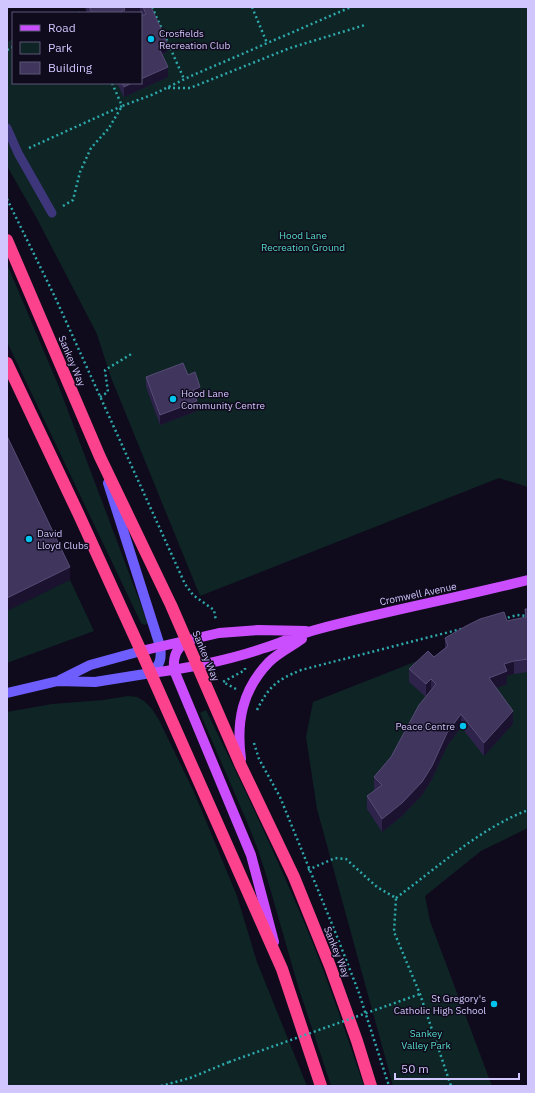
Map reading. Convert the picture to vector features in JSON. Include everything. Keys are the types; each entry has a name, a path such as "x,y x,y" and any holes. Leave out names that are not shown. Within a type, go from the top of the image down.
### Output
{"highway":[{"name":"Sankey Way","path":"7,240 100,458 186,640 242,766 294,877 330,966 372,1086"},
{"path":"7,363 142,651 282,969 321,1086"}],"main road":[{"name":"Cromwell Avenue","path":"151,673 174,670 256,651 314,631 380,614 483,592 528,580"},
{"name":"Cromwell Avenue","path":"142,651 219,633 258,630 314,631"},
{"path":"242,766 239,743 239,726 242,709 253,682 270,661 314,631"},
{"path":"186,640 177,650 173,660 174,670 251,855 282,969"}],"street":[{"path":"58,681 95,682 151,673 156,669 162,654 100,458"},
{"path":"7,693 58,681 90,665 142,651"}],"lane":[{"path":"7,128 18,152 52,213"}],"path":[{"path":"152,7 184,79"},
{"path":"252,7 267,43"},
{"path":"18,152 122,106 154,94 184,79 350,7"},
{"path":"167,88 190,88 290,48 365,25"},
{"path":"112,84 122,106"},
{"path":"52,213 73,200 80,172 91,148 109,128 122,106"},
{"path":"7,199 55,297 185,584 193,594 214,610"},
{"path":"100,397 108,392 105,370 133,353"},
{"path":"502,619 517,615 528,616"},
{"path":"256,712 270,688 282,678 300,670 463,629"},
{"path":"254,737 255,748 259,758 280,797 359,993 390,1086"},
{"path":"451,1086 420,994 394,932 396,898 488,829 528,810"},
{"path":"294,877 335,858 346,859 377,887 396,898"},
{"path":"161,1086 190,1078 229,1062 420,994"}],"green space":[{"name":"Hood Lane Recreation Ground","path":"121,7 528,7 528,487 499,478 200,596 110,375 97,334 35,215 7,166 7,42 12,40 12,84 142,84 142,12 109,12"},
{"path":"7,264 59,387 148,623 145,625 141,623 7,342"},
{"name":"David Lloyd Clubs","path":"7,446 94,631 7,663"},
{"name":"Sankey Valley Park","path":"528,628 528,828 481,851 425,896 430,921 492,1086 393,1086 317,809 306,737 313,702 417,661"},
{"path":"128,696 137,697 144,701 152,709 159,720 194,792 237,896 257,962 307,1086 7,1086 7,712 52,704 103,700"},
{"path":"206,710 289,886 314,946 364,1086 331,1086 298,986 258,850 200,713"}],"building":[{"path":"89,7 125,7 125,10 120,12 92,12"},
{"path":"143,7 151,7 167,42 158,46 168,67 142,79 142,16 146,14"},
{"path":"122,84 130,84 124,87"},
{"name":"Hood Lane Community Centre","path":"183,363 188,375 195,372 200,387 193,390 197,401 160,415 146,377"},
{"path":"7,436 70,567 7,598"},
{"name":"Peace Centre","path":"525,609 528,609 528,659 504,664 507,671 489,678 513,711 484,743 461,714 447,733 432,766 422,782 402,803 382,819 367,796 382,785 374,777 391,757 419,705 436,684 431,679 426,684 409,669 428,651 434,657 448,646 445,638 466,626 480,619 504,612 507,621 526,617"}],"place":[{"name":"Crosfields Recreation Club","path":"151,39"},
{"name":"Hood Lane Community Centre","path":"173,399"},
{"name":"David Lloyd Clubs","path":"29,539"},
{"name":"Peace Centre","path":"463,726"},
{"name":"St Gregory's Catholic High School","path":"494,1004"}]}
